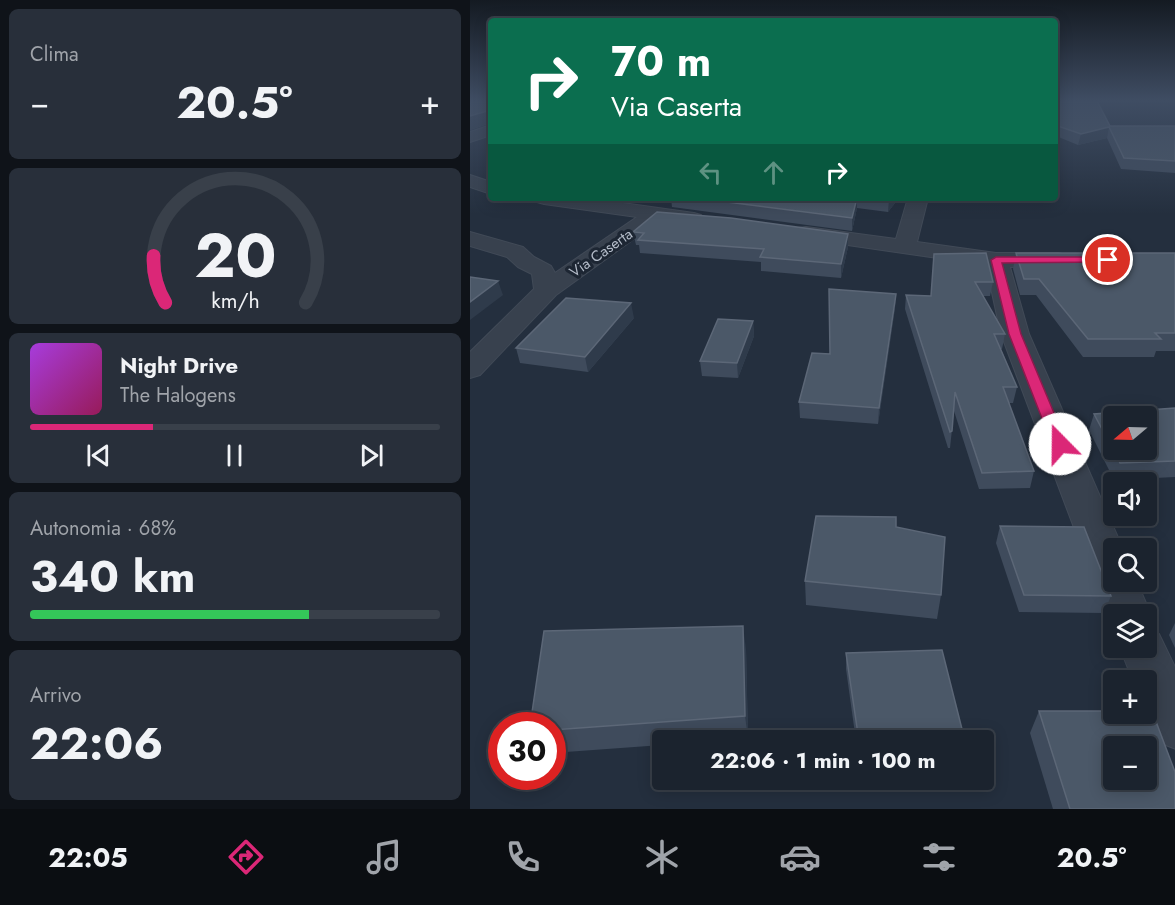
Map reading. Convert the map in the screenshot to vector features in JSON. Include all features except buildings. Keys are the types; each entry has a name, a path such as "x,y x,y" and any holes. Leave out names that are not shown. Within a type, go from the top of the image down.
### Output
{"street":[{"path":"470,181 488,187"},
{"name":"Via Caserta","path":"590,201 654,215 710,220"},
{"path":"905,246 917,201"},
{"name":"Via Caserta","path":"470,369 547,290 654,215"},
{"path":"790,231 996,260 1080,260"},
{"path":"470,239 515,252 526,262 543,271 547,290"},
{"path":"996,260 1015,334 1103,550"},
{"path":"1147,658 1175,725"}],"route":[{"path":"1060,444 1015,334 996,260 1108,260"}]}
